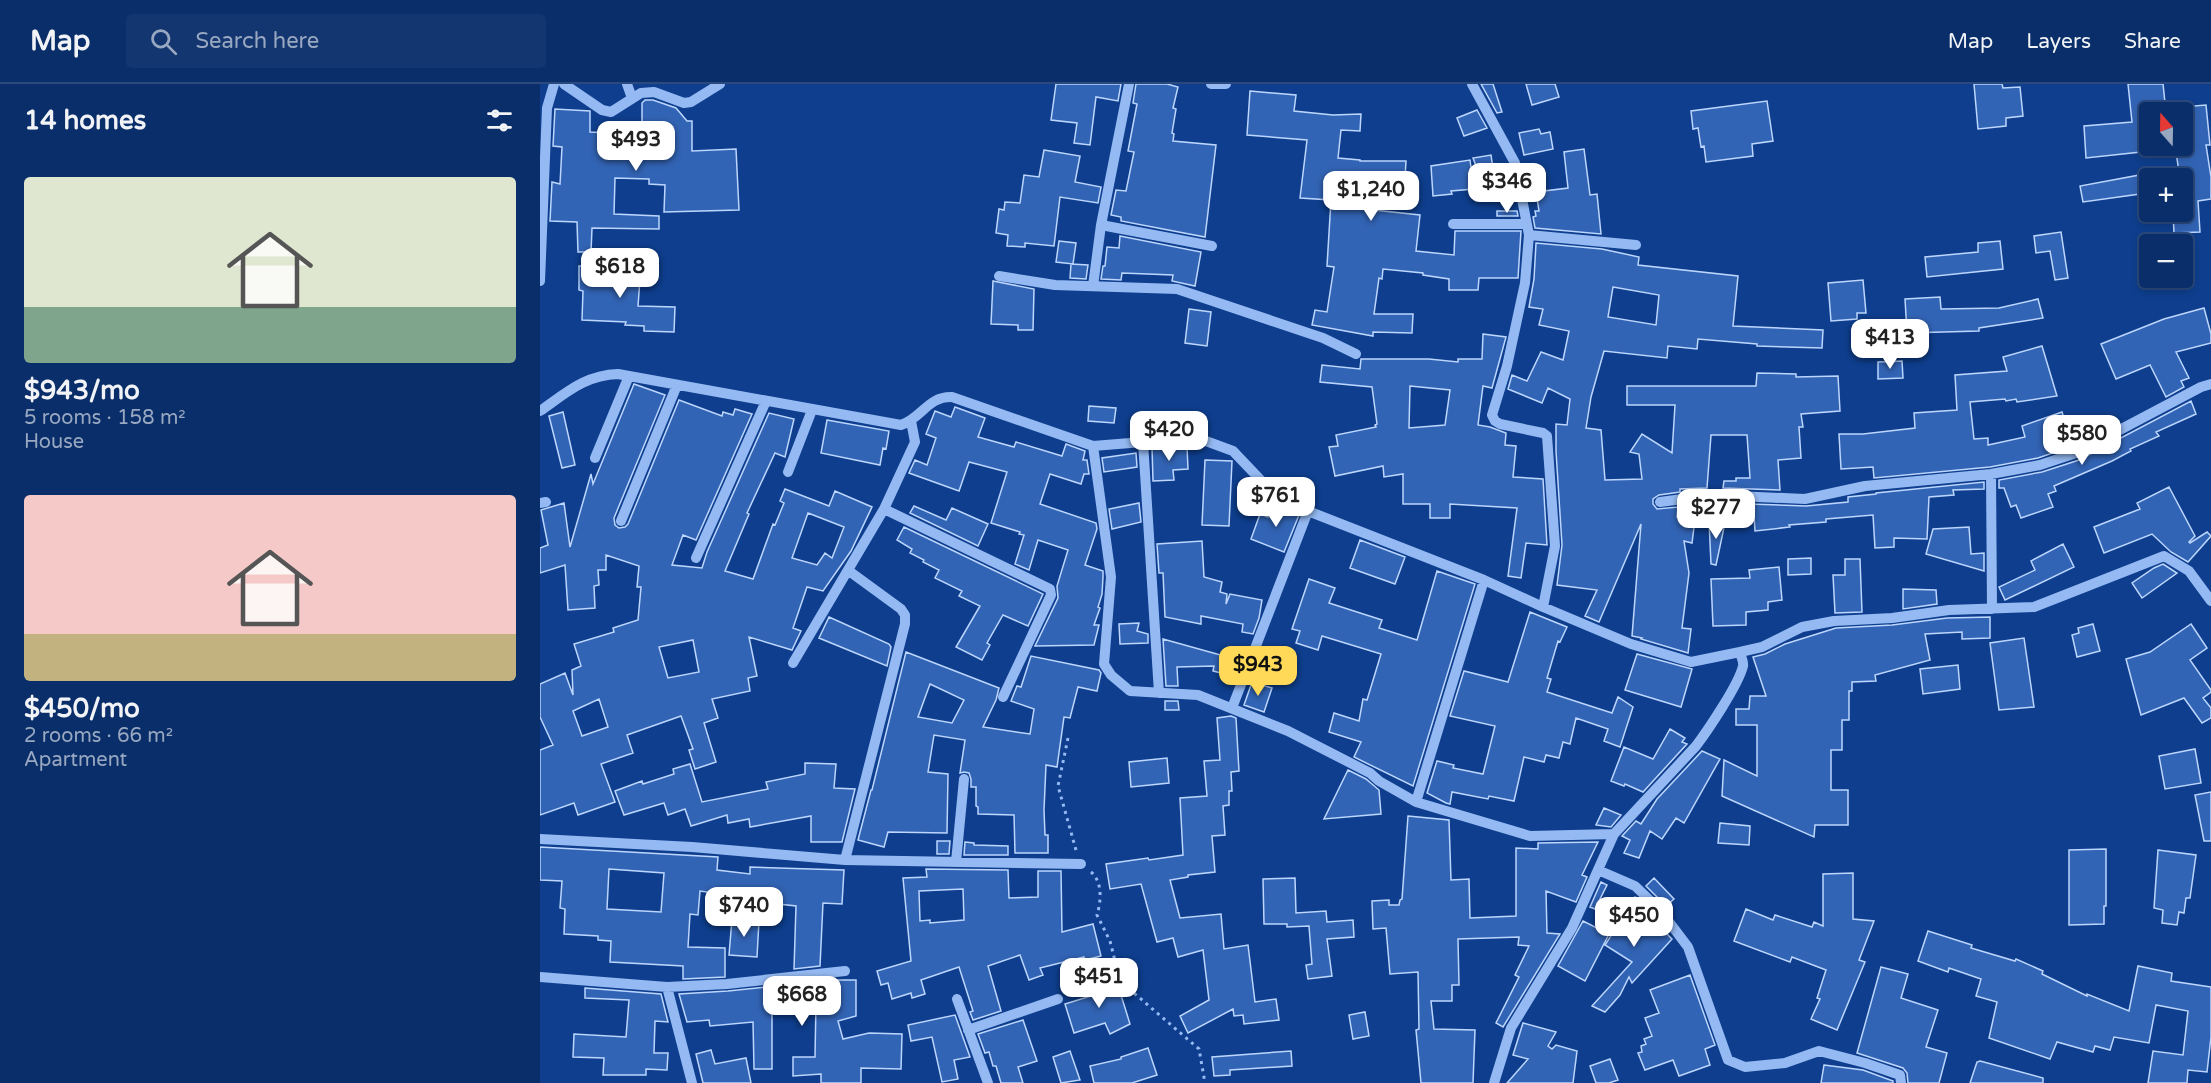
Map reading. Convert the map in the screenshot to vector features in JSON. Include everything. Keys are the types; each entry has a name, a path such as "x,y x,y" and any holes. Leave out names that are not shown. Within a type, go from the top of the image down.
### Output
{"street":[{"path":"540,281 547,108 554,84"},
{"path":"564,84 602,110 611,112 641,93 654,92 684,103 691,102 720,84"},
{"path":"627,84 632,98"},
{"path":"1093,286 1101,225 1129,84"},
{"path":"1211,84 1226,84"},
{"path":"1472,84 1515,163 1527,230 1525,283 1507,366 1492,415 1500,424 1543,433 1547,436 1555,546 1543,607"},
{"path":"1453,224 1527,230 1636,245"},
{"path":"1101,225 1212,246"},
{"path":"999,276 1055,285 1178,289 1323,338 1356,354"},
{"path":"540,411 580,383 601,375 628,376 900,425 911,421 941,396 952,397 1093,446 1143,442 1178,435 1195,437 1233,451 1274,494 1308,511 1484,580 1631,644 1691,662 1762,647 1802,627 1834,621 1892,618 1949,610 2034,607 2164,556 2189,571 2211,601"},
{"path":"595,458 628,376"},
{"path":"1660,502 1713,495 1805,499 1865,486 1991,474 2040,465 2076,453 2200,387 2211,384"},
{"path":"621,521 677,385"},
{"path":"696,558 766,401"},
{"path":"788,472 812,410"},
{"path":"793,663 884,509 915,442 911,421"},
{"path":"1143,442 1159,693"},
{"path":"1093,446 1111,577 1104,664 1111,675 1130,691 1198,695 1288,731 1370,773 1379,781 1416,802 1530,836 1614,834"},
{"path":"1991,474 1992,609"},
{"path":"884,509 1050,589 1051,595 1004,697"},
{"path":"1232,708 1308,511"},
{"path":"846,860 905,624 905,615 901,609 849,571"},
{"path":"1416,802 1484,580"},
{"path":"1494,1083 1511,1028 1572,928 1606,848 1614,834 1707,731 1739,677 1743,664 1740,652"},
{"path":"956,862 964,779"},
{"path":"540,839 692,847 846,860 1081,864"},
{"path":"1598,870 1635,886 1660,910 1688,947 1728,1060 1745,1067 1785,1063 1819,1051 1900,1075 1901,1083"},
{"path":"540,977 667,987 727,984 845,971"},
{"path":"667,987 692,1083"},
{"path":"957,999 988,1083"},
{"path":"968,1030 1058,999"}],"path":[{"path":"1068,738 1058,786 1081,864 1095,875 1102,899 1097,915 1110,942 1120,981 1199,1049 1204,1083"}],"building":[{"path":"1056,84 1121,84 1118,101 1096,97 1090,145 1074,143 1077,123 1051,120"},
{"path":"1136,84 1167,84 1178,87 1173,108 1176,109 1173,141 1216,145 1205,237 1121,221 1121,217 1111,215 1116,190 1126,191 1134,152 1128,151 1137,104 1133,103"},
{"path":"1481,84 1493,84 1502,112 1497,113"},
{"path":"1526,84 1555,84 1559,97 1532,105"},
{"path":"1974,84 2002,84 2003,88 2020,87 2023,116 2006,118 2006,126 1978,129"},
{"path":"2128,84 2163,84 2165,102 2139,102 2139,152 2086,158 2084,126 2132,122"},
{"path":"1250,91 1296,95 1294,111 1333,115 1361,114 1360,131 1341,130 1338,158 1360,161 1406,161 1405,179 1376,177 1374,210 1420,215 1416,251 1454,255 1455,231 1521,231 1518,278 1479,278 1478,290 1449,290 1449,279 1423,275 1423,273 1383,269 1382,279 1379,278 1374,314 1413,314 1412,333 1373,332 1373,336 1312,325 1315,310 1327,312 1334,267 1327,266 1331,200 1300,198 1307,140 1247,135"},
{"path":"645,100 653,100 676,108 687,121 692,121 692,151 736,149 739,210 664,212 665,185 649,184 649,179 615,178 614,214 659,216 659,229 592,228 591,252 578,252 577,222 550,221 552,182 560,184 562,147 553,146 555,109 590,111 590,132 633,134 633,155 665,156 665,128 642,128 642,103"},
{"path":"1767,101 1773,141 1752,144 1753,156 1706,162 1698,128 1693,129 1691,111"},
{"path":"2206,105 2210,145 2206,145 2211,177 2211,199 2198,201 2200,232 2174,233 2173,222 2193,222 2193,168 2178,168 2177,156 2193,156 2193,106"},
{"path":"1477,110 1487,128 1464,136 1457,118"},
{"path":"1539,129 1541,134 1550,132 1553,149 1524,155 1519,133"},
{"path":"1584,149 1590,195 1597,194 1601,234 1535,228 1533,217 1536,216 1535,211 1539,211 1536,192 1568,188 1564,152"},
{"path":"1044,150 1080,156 1075,182 1101,187 1098,203 1060,197 1054,246 1025,243 1025,247 1007,246 1008,235 996,233 999,209 1004,210 1005,202 1020,203 1024,175 1039,177"},
{"path":"1491,155 1493,169 1478,171 1473,158"},
{"path":"1470,160 1474,189 1451,191 1452,194 1433,196 1431,166"},
{"path":"2139,175 2139,194 2083,202 2080,186"},
{"path":"1497,211 1517,211 1518,216 1497,216"},
{"path":"2061,232 2068,278 2055,280 2050,251 2036,253 2034,236"},
{"path":"1120,236 1201,252 1195,286 1172,281 1173,275 1122,273 1121,280 1101,279 1107,247 1119,248"},
{"path":"1059,241 1076,243 1073,264 1056,262"},
{"path":"2000,241 2003,269 1927,277 1925,257 1978,252 1978,243"},
{"path":"1536,243 1602,249 1639,257 1638,265 1738,276 1733,326 1823,330 1822,348 1757,346 1757,344 1698,339 1697,349 1668,346 1667,358 1604,351 1591,397 1586,428 1601,430 1605,480 1642,479 1639,454 1630,452 1642,434 1672,453 1675,405 1627,405 1627,386 1756,386 1757,373 1796,374 1796,377 1838,376 1840,411 1801,414 1803,427 1799,427 1801,458 1778,460 1780,490 1723,488 1724,481 1750,478 1747,435 1711,435 1707,488 1680,489 1680,492 1659,495 1653,499 1653,504 1657,509 1678,507 1677,517 1695,519 1692,543 1684,541 1689,573 1682,628 1691,629 1688,653 1632,636 1641,524 1599,622 1585,616 1597,590 1557,585 1562,545 1556,424 1567,425 1570,399 1548,388 1542,403 1508,389 1512,375 1527,381 1541,352 1563,360 1569,331 1539,325 1543,309 1529,307 1534,279","holes":["1613,287 1659,295 1656,325 1608,317"]},
{"path":"1071,264 1088,265 1086,279 1070,278"},
{"path":"579,266 641,266 638,306 675,307 674,332 644,331 644,326 625,325 626,322 582,320 583,291 579,290"},
{"path":"1863,280 1866,313 1857,313 1857,319 1831,321 1828,283"},
{"path":"993,281 1034,289 1033,330 1018,330 1018,325 991,324"},
{"path":"1940,297 1941,309 1999,308 2038,299 2043,318 1979,328 1979,331 1907,333 1905,299"},
{"path":"2204,308 2211,343 2176,352 2189,378 2181,381 2184,387 2166,397 2150,365 2116,379 2101,344 2164,319"},
{"path":"1189,309 1211,312 1207,346 1185,343"},
{"path":"1483,334 1506,337 1492,388 1483,386 1478,425 1506,433 1505,445 1516,446 1513,477 1543,479 1547,545 1526,543 1521,578 1508,576 1517,508 1450,504 1450,518 1430,518 1430,504 1403,504 1403,474 1384,477 1383,466 1335,476 1329,447 1338,446 1336,435 1376,427 1377,424 1372,387 1320,382 1322,365 1360,369 1361,359 1429,359 1458,362 1458,359 1482,359","holes":["1410,386 1450,390 1445,425 1409,428"]},
{"path":"2042,346 2057,396 2017,402 2016,399 2006,401 2005,399 1970,402 1974,439 1988,438 1988,445 2025,437 2022,426 2062,412 2073,446 2038,458 1990,467 1874,478 1873,467 1841,469 1839,434 1863,434 1915,428 1914,413 1957,410 1955,375 2007,371 2003,357"},
{"path":"1902,361 1903,378 1878,379 1878,362"},
{"path":"634,384 665,395 614,518 615,525 619,528 628,524 679,400 722,416 723,412 733,415 735,409 752,414 696,540 683,535 672,565 702,568 769,413 794,419 785,457 775,453 747,513 749,514 725,571 753,579 773,524 775,525 784,503 780,501 785,489 829,506 835,491 872,507 851,551 823,591 807,587 793,628 801,631 792,650 749,637 757,676 748,678 750,691 712,699 718,718 704,723 716,762 695,769 689,750 693,749 681,716 627,735 633,753 601,764 615,802 578,815 574,803 540,815 540,750 553,745 540,717 540,684 565,673 573,695 572,670 581,666 574,644 614,632 613,628 638,620 641,587 637,587 639,566 606,555 606,570 598,570 599,585 594,586 595,608 568,610 565,565 540,573 540,548 548,545 541,510 564,503 570,547 591,474 593,484","holes":["808,513 844,527 832,558 825,553 817,565 792,558","693,640 699,672 668,678 659,647","599,699 608,727 582,736 573,711"]},
{"path":"2191,401 2196,414 2156,432 2159,436 2130,449 2131,451 2112,461 2054,486 2056,491 2048,494 2053,507 2021,518 2016,505 2011,507 2004,488 1999,488 1999,480 2042,472 2079,460"},
{"path":"1089,406 1116,408 1114,423 1088,421"},
{"path":"955,407 985,418 978,437 1014,447 1016,442 1062,456 1066,444 1085,451 1083,460 1087,460 1089,474 1084,474 1081,484 1050,474 1040,504 1096,523 1097,529 1085,565 1103,571 1102,594 1098,607 1100,608 1094,625 1099,625 1094,645 1035,646 1058,598 1057,586 1068,550 1038,540 1029,570 1015,564 1024,535 991,523 1007,472 969,462 959,491 909,473 915,460 927,465 936,438 926,434 935,411 951,417"},
{"path":"563,412 575,465 562,468 549,416"},
{"path":"827,420 889,431 880,465 821,453"},
{"path":"1187,446 1188,469 1173,470 1174,480 1153,481 1152,448"},
{"path":"1136,453 1137,467 1104,472 1102,458"},
{"path":"1205,460 1232,461 1229,526 1202,525"},
{"path":"1984,482 1984,489 1953,490 1954,495 1929,497 1927,539 1894,538 1894,547 1875,548 1873,515 1826,519 1826,522 1755,531 1754,515 1719,508 1720,503 1806,506 1848,502 1848,497"},
{"path":"2169,487 2195,536 2189,542 2207,532 2211,536 2188,562 2171,552 2152,534 2104,553 2094,527 2140,509 2137,503"},
{"path":"1139,503 1141,522 1112,529 1109,509"},
{"path":"1274,503 1299,515 1284,552 1251,539 1260,514 1268,517"},
{"path":"914,506 946,520 952,508 988,524 978,546 910,513"},
{"path":"1709,521 1725,523 1716,565 1711,564"},
{"path":"904,527 1043,594 1028,626 1003,615 987,643 990,645 982,660 956,647 980,606 959,596 962,591 935,578 939,570 910,553 912,549 897,540"},
{"path":"1969,527 1971,554 1984,553 1984,571 1926,554 1933,529"},
{"path":"1360,540 1405,557 1395,584 1350,568"},
{"path":"1202,541 1204,577 1222,582 1220,592 1227,594 1226,604 1230,594 1262,600 1253,634 1242,632 1243,624 1201,616 1201,624 1165,617 1163,573 1159,573 1157,544"},
{"path":"2063,544 2074,567 2005,600 1999,587 2035,570 2031,561"},
{"path":"1811,558 1811,574 1788,575 1788,559"},
{"path":"1845,559 1860,559 1862,612 1835,613 1833,575 1845,575"},
{"path":"2163,564 2177,573 2142,598 2132,583"},
{"path":"1779,567 1782,600 1768,602 1768,610 1746,612 1746,625 1713,626 1711,579 1750,578 1749,570"},
{"path":"1437,571 1475,584 1413,786 1354,757 1361,742 1329,732 1334,713 1359,721 1363,699 1367,700 1381,654 1322,636 1318,650 1296,643 1300,631 1292,629 1309,579 1335,588 1329,603 1382,620 1379,628 1417,640"},
{"path":"1903,589 1936,590 1937,604 1903,609"},
{"path":"1530,612 1567,627 1560,642 1558,641 1547,678 1551,679 1547,692 1612,713 1618,697 1633,707 1620,747 1604,741 1608,729 1576,718 1570,744 1563,742 1559,758 1546,755 1544,762 1524,757 1514,801 1452,792 1450,804 1446,803 1427,793 1437,761 1454,765 1453,768 1483,774 1495,726 1450,716 1464,671 1508,682"},
{"path":"829,617 889,644 891,647 887,666 819,638"},
{"path":"1990,617 1990,638 1962,639 1962,632 1925,634 1930,660 1875,675 1876,681 1852,682 1852,691 1849,691 1849,720 1842,720 1842,750 1831,750 1831,790 1848,790 1848,825 1815,825 1814,837 1722,796 1724,760 1757,776 1757,725 1736,725 1736,709 1749,709 1750,696 1766,696 1753,657 1836,628 1892,625 1947,618"},
{"path":"1139,623 1137,631 1148,634 1148,643 1120,644 1119,624"},
{"path":"2093,624 2100,651 2077,657 2072,635 2079,633 2078,628"},
{"path":"2191,624 2207,648 2190,660 2211,690 2203,698 2211,708 2211,718 2202,723 2184,698 2141,715 2126,659 2150,652"},
{"path":"2024,638 2034,707 1999,710 1990,643"},
{"path":"1163,639 1242,661 1236,677 1213,671 1214,666 1177,667 1178,686 1166,686"},
{"path":"906,652 999,688 983,727 1030,734 1034,709 1011,701 1017,686 1021,687 1031,656 1099,670 1101,673 1097,691 1078,687 1070,718 1064,717 1057,767 1046,765 1044,810 1048,853 1015,853 1014,815 978,814 976,787 971,787 969,773 960,773 965,740 934,735 928,772 948,774 947,833 888,832 884,847 858,840","holes":["930,684 964,700 952,723 918,717"]},
{"path":"1637,654 1692,669 1681,707 1625,690"},
{"path":"1958,665 1960,689 1923,694 1920,669"},
{"path":"1252,682 1272,688 1264,712 1244,705"},
{"path":"1165,701 1178,701 1179,710 1165,710"},
{"path":"1231,716 1236,718 1239,771 1231,772 1232,791 1229,791 1229,805 1223,806 1225,835 1212,836 1215,872 1170,880 1180,918 1221,914 1224,949 1248,945 1255,1002 1276,999 1279,1020 1244,1024 1243,1015 1234,1016 1233,1009 1188,1033 1180,1016 1209,1000 1203,950 1178,957 1173,938 1157,942 1141,884 1110,889 1106,864 1183,855 1180,798 1207,796 1204,761 1220,760 1217,718"},
{"path":"1670,729 1685,738 1682,742 1687,744 1643,792 1611,781 1624,747 1653,759"},
{"path":"2195,749 2201,783 2165,789 2159,756"},
{"path":"1702,751 1720,759 1684,823 1676,818 1662,839 1650,831 1639,858 1624,853 1630,840 1622,836 1636,821 1641,824 1657,799"},
{"path":"1167,758 1169,783 1131,787 1129,762"},
{"path":"805,763 836,764 834,788 855,789 842,842 811,842 811,816 750,827 749,819 728,823 727,815 691,826 685,809 668,815 664,803 624,815 615,791 642,781 643,784 674,774 673,769 690,764 702,802 768,789 766,782 805,774"},
{"path":"1348,770 1366,779 1379,790 1381,814 1324,819"},
{"path":"2211,792 2211,841 2204,841 2195,795"},
{"path":"1604,808 1621,815 1611,827 1596,825"},
{"path":"1408,816 1449,820 1451,880 1469,879 1470,918 1516,916 1516,848 1538,849 1538,843 1598,842 1582,875 1587,877 1576,902 1546,891 1547,933 1560,934 1503,1027 1496,1023 1519,977 1515,975 1529,946 1518,945 1519,937 1458,939 1459,985 1452,985 1452,1001 1431,1001 1434,1029 1475,1030 1473,1083 1421,1083 1416,1030 1419,1029 1418,972 1390,974 1386,928 1373,929 1372,901 1389,900 1389,905 1399,905 1402,899"},
{"path":"1720,823 1750,826 1749,845 1718,843"},
{"path":"937,841 950,841 949,854 937,854"},
{"path":"965,842 974,843 974,845 1008,846 1008,855 964,855"},
{"path":"540,847 718,857 717,870 750,874 750,867 844,870 842,904 823,903 820,966 794,969 796,906 769,903 770,892 735,889 734,896 700,891 698,915 690,914 688,947 725,948 725,977 683,979 683,966 610,962 611,941 598,940 598,936 564,934 565,909 560,908 562,881 540,880","holes":["609,869 664,873 661,912 607,909"]},
{"path":"2106,849 2104,924 2069,925 2069,850"},
{"path":"2158,850 2196,855 2190,898 2186,898 2184,913 2179,912 2177,925 2162,923 2163,910 2154,908"},
{"path":"926,869 1008,870 1009,898 1038,897 1038,871 1061,871 1062,932 1093,924 1101,956 1085,960 1084,957 1040,968 1043,975 1029,980 1020,955 988,966 1001,1011 973,1020 970,1012 973,1011 959,967 921,980 925,994 912,998 911,993 892,999 888,983 881,985 877,971 911,961 903,878 927,877","holes":["963,889 964,920 930,923 930,920 920,921 919,891"]},
{"path":"1853,873 1853,919 1874,921 1859,960 1865,962 1837,1030 1811,1019 1820,999 1817,998 1826,970 1792,957 1790,962 1734,941 1746,909 1773,920 1775,915 1812,927 1814,922 1823,926 1823,874"},
{"path":"1295,878 1296,913 1326,911 1327,922 1353,920 1354,937 1327,939 1332,976 1308,979 1306,965 1312,964 1309,926 1287,927 1287,924 1264,924 1263,879"},
{"path":"1654,878 1674,899 1666,906 1646,886"},
{"path":"1601,882 1607,885 1595,909 1590,907"},
{"path":"1635,897 1655,916 1652,919 1672,939 1632,983 1629,977 1620,995 1605,1012 1592,1006 1632,962 1605,945 1631,905 1627,904"},
{"path":"732,919 759,921 757,957 729,955"},
{"path":"1583,921 1609,934 1585,981 1558,966"},
{"path":"1928,931 1972,945 1971,948 2015,961 2016,959 2043,971 2042,974 2087,996 2087,994 2129,1011 2138,966 2172,973 2171,981 2211,987 2211,1037 2207,1072 2188,1070 2187,1083 2148,1083 2153,1051 2183,1055 2188,1011 2156,1005 2149,1043 2114,1037 2110,1050 2095,1046 2093,1052 2057,1042 2050,1059 1989,1038 1997,1002 1976,996 1981,979 1949,968 1948,972 1918,961"},
{"path":"1881,967 1908,974 1901,998 1938,1010 1926,1047 1947,1053 1939,1083 1908,1083 1907,1073 1903,1068 1857,1053"},
{"path":"1690,975 1715,1045 1705,1049 1710,1065 1679,1076 1673,1060 1645,1070 1638,1053 1642,1052 1641,1046 1646,1044 1644,1039 1652,1036 1645,1018 1659,1013 1650,990"},
{"path":"1116,979 1130,1024 1110,1034 1105,1023 1074,1033 1065,1004 1094,995 1091,986"},
{"path":"831,980 856,980 856,1016 838,1021 843,1039 869,1033 902,1034 901,1069 861,1068 861,1083 821,1083 821,1074 793,1076 793,1057 815,1057 816,1002 772,1007 772,1069 754,1069 753,1022 710,1026 709,1020 687,1022 679,994 728,991"},
{"path":"585,988 661,994 668,1022 655,1021 654,1053 668,1053 667,1070 646,1069 646,1075 603,1075 604,1058 573,1057 574,1034 626,1037 629,1000 585,998"},
{"path":"1365,1012 1369,1036 1353,1039 1349,1015"},
{"path":"955,1015 970,1057 954,1060 958,1079 942,1082 932,1037 911,1041 908,1025"},
{"path":"1023,1020 1037,1061 1018,1067 1023,1083 1001,1083 996,1066 993,1066 989,1052 985,1053 978,1034"},
{"path":"1523,1023 1556,1032 1548,1046 1552,1049 1556,1045 1577,1051 1573,1083 1507,1083 1528,1059 1513,1055"},
{"path":"1148,1048 1157,1075 1132,1083 1094,1083 1090,1066 1121,1059 1121,1057"},
{"path":"711,1050 715,1064 746,1058 751,1083 703,1083 696,1054"},
{"path":"1070,1051 1080,1080 1061,1083 1053,1057"},
{"path":"1291,1051 1292,1066 1230,1070 1230,1075 1214,1076 1212,1057"},
{"path":"1610,1059 1618,1080 1596,1083 1590,1066"},
{"path":"1977,1062 2043,1078 2043,1083 1970,1083"},
{"path":"1824,1065 1863,1070 1893,1081 1893,1083 1821,1083"}]}
